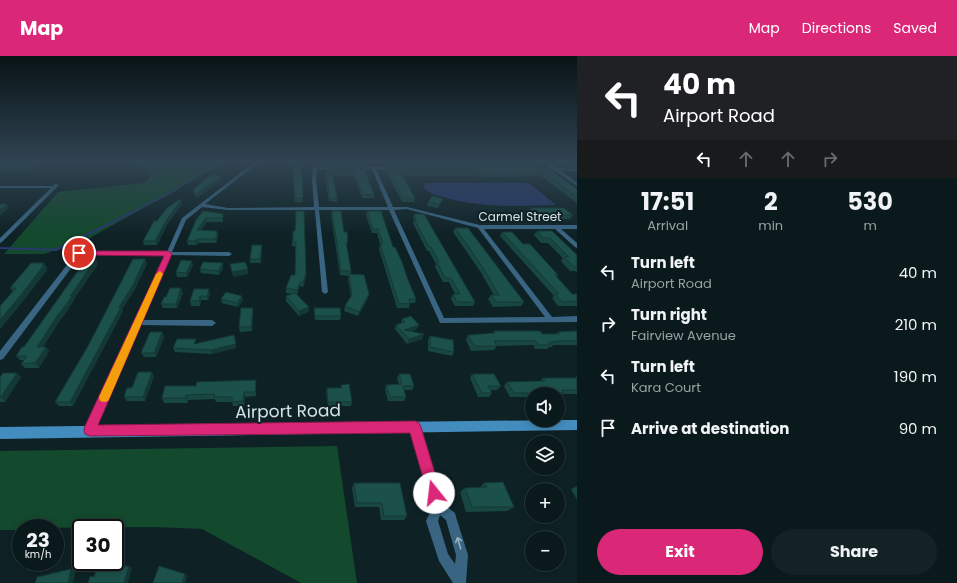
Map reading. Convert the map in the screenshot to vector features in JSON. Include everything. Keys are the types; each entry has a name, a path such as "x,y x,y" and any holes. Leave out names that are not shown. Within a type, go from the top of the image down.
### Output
{"main road":[{"name":"Airport Road","path":"0,433 90,430 577,425"}],"street":[{"path":"0,242 56,186"},
{"path":"90,430 184,219 227,186"},
{"path":"314,186 325,292"},
{"path":"381,186 442,321 577,319"},
{"name":"Carmel Street","path":"201,205 228,209 391,208 417,210 452,221 480,227 577,227"},
{"path":"480,227 550,319"},
{"path":"556,227 577,246"},
{"path":"0,357 79,253 229,254"},
{"path":"138,322 212,322"},
{"path":"415,427 438,506 451,517 462,555 460,582"},
{"path":"438,506 432,521 438,543 443,557 460,582"}],"lane":[{"path":"0,187 56,186"}],"green space":[{"path":"119,186 183,186 88,239 44,254 4,254 58,192"},
{"path":"337,446 357,583 301,583 202,529 124,527 124,519 72,519 72,528 64,528 64,519 12,519 12,530 0,530 0,451"}],"water":[{"path":"423,186 532,186 555,204 512,206 484,205 457,201 440,196 432,193"}],"building":[{"path":"198,186 208,186 196,194 193,190"},
{"path":"294,186 303,186 303,198 295,198"},
{"path":"328,186 334,186 337,198 330,198"},
{"path":"359,186 371,186 374,194 363,195"},
{"path":"396,186 408,186 415,198 403,198"},
{"path":"561,186 572,186 577,189 577,197"},
{"path":"432,196 443,199 439,204 428,202"},
{"path":"180,199 181,200 167,219 155,241 143,241 154,221 157,221 167,208"},
{"path":"0,204 7,204 0,210"},
{"path":"531,208 564,208 573,215 538,215"},
{"path":"203,211 223,214 223,218 206,218 197,230 217,231 216,233 218,233 215,239 197,239 196,241 187,241 196,220"},
{"path":"296,211 304,211 306,273 303,282 300,282 297,290 286,288 291,275 295,275 296,242 293,242 293,231 295,231"},
{"path":"332,211 341,211 344,232 347,232 348,242 346,242 351,271 341,271"},
{"path":"367,211 381,211 393,247 395,247 402,262 416,299 409,299 410,303 399,304 380,244 383,244 378,229 373,229"},
{"path":"414,214 424,214 475,302 457,302 453,294 460,294 451,278 445,278 437,262 439,262 414,219 416,219"},
{"path":"455,228 468,228 524,302 496,302 491,295 499,295 482,266"},
{"path":"537,231 552,231 577,255 577,267 574,267 564,257 569,257 550,238 543,238"},
{"path":"502,232 512,232 523,244 530,244 558,275 555,275 572,294 577,294 577,301 562,302 555,294 559,294"},
{"path":"252,245 262,245 260,259 250,259"},
{"path":"89,259 96,259 37,347 46,347 35,363 21,364 27,356 16,356 82,265 84,265"},
{"path":"133,259 145,259 133,285 119,307 121,307 70,402 55,402 87,348"},
{"path":"181,260 192,261 186,273 176,272"},
{"path":"203,262 223,263 218,271 200,269"},
{"path":"245,262 248,269 232,272 230,264"},
{"path":"31,263 44,263 42,265 44,265 0,320 0,306 16,288 10,288"},
{"path":"349,274 364,275 369,294 359,312 345,306 352,295"},
{"path":"170,288 181,288 176,304 161,304 164,297 166,297"},
{"path":"194,289 209,289 207,296 200,296 199,301 190,301"},
{"path":"226,292 242,296 237,303 221,299"},
{"path":"295,293 309,307 299,311 286,296"},
{"path":"241,308 253,308 251,327 239,327"},
{"path":"314,308 340,308 341,316 315,316"},
{"path":"411,316 419,325 404,330 424,334 409,339 396,325 405,322 402,319"},
{"path":"494,331 540,331 542,334 560,334 558,332 577,331 577,341 555,341 556,342 549,342 550,345 539,345 536,341 494,341 497,346 474,346 468,335 495,333"},
{"path":"150,332 162,332 154,353 141,353"},
{"path":"234,335 236,344 210,350 173,348 177,339 196,339 194,344"},
{"path":"430,336 453,340 454,352 430,347"},
{"path":"138,372 152,372 143,397 124,397 127,388 132,388"},
{"path":"3,373 17,373 0,398 0,377"},
{"path":"399,374 410,374 414,386 403,386 406,397 390,397 386,385 402,384"},
{"path":"472,374 494,374 501,386 488,386 492,393 482,393"},
{"path":"543,378 577,378 577,390 565,390 565,387 525,387 525,393 514,393 507,382 545,381"},
{"path":"256,380 255,392 244,392 243,401 232,402 232,397 214,397 215,394 186,395 186,398 162,398 165,386 196,386 197,382"},
{"path":"349,384 352,402 328,402 327,388 342,388 341,385"},
{"path":"503,482 514,507 472,507 465,488 487,487 484,483"},
{"path":"354,483 400,483 407,516 384,516 382,503 357,503"},
{"path":"124,566 129,566 124,583 88,583 90,576 94,577 96,571 124,571"},
{"path":"159,566 185,574 182,583 153,583"},
{"path":"71,569 68,583 35,583 37,577"}],"waterway":[{"path":"135,211 182,186"},
{"path":"0,248 56,250 135,211"}],"slow traffic":[{"path":"104,397 160,274"}],"route":[{"path":"79,253 169,254 90,430 415,427 434,493"}]}
